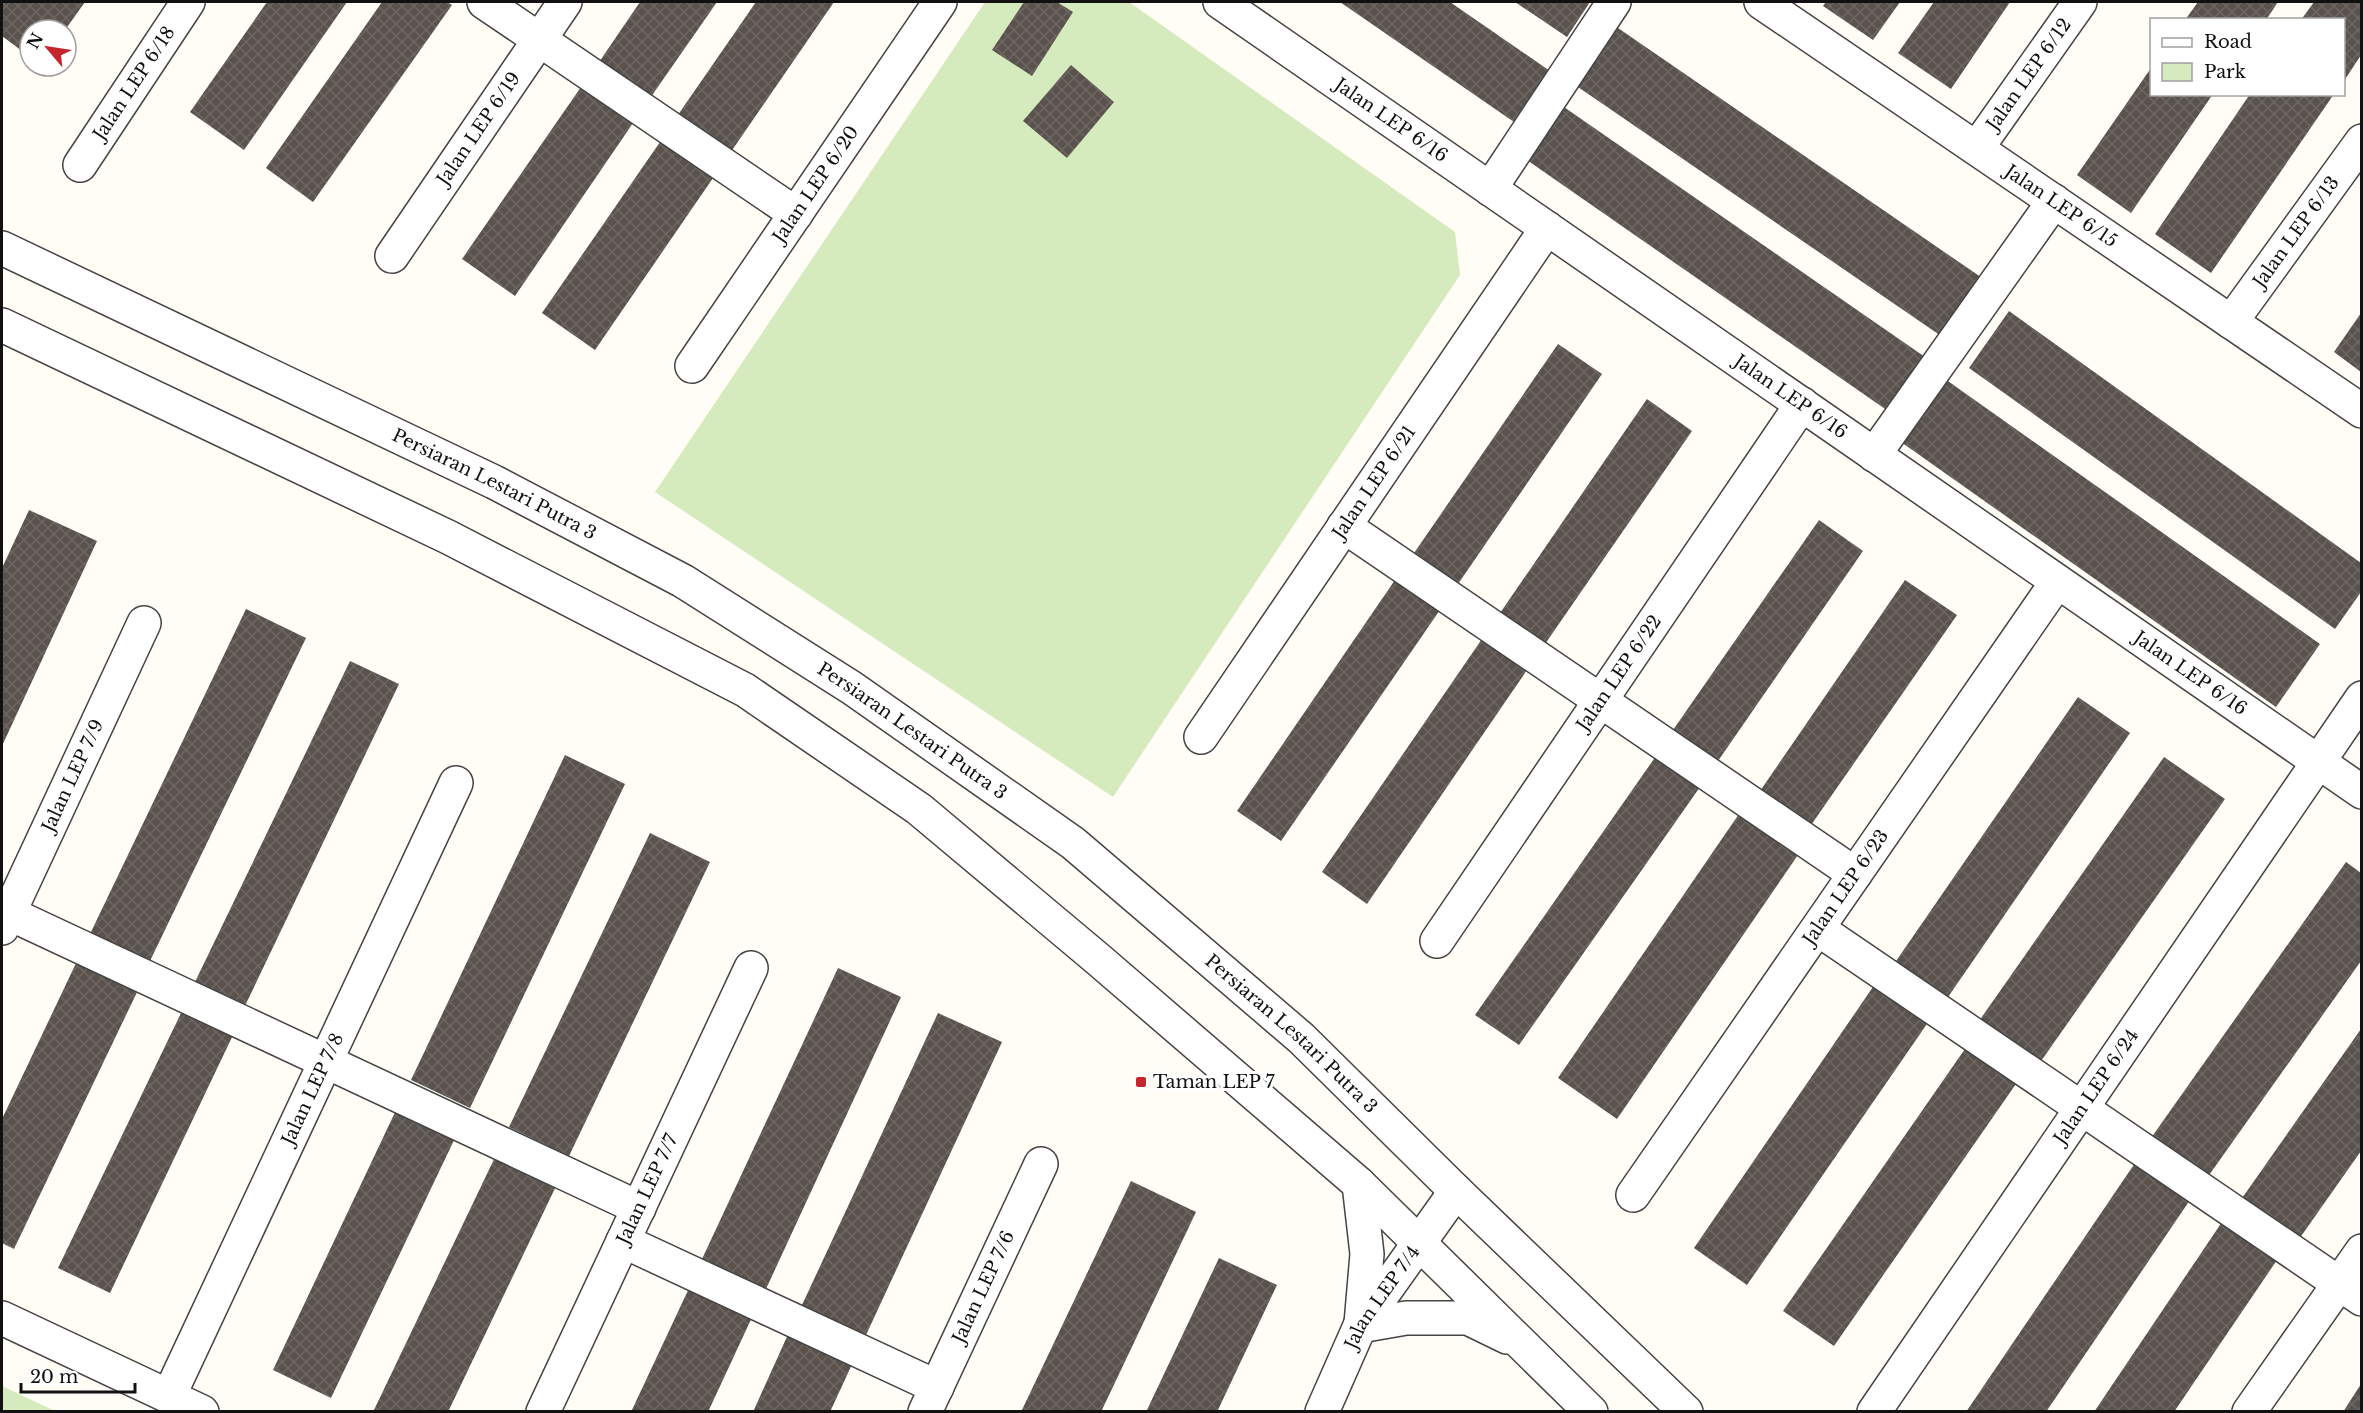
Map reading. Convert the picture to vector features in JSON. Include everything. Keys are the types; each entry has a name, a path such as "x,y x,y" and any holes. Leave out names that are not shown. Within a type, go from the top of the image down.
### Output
{"street":[{"name":"Jalan LEP 6/18","path":"80,165 188,2"},
{"path":"484,2 796,214"},
{"name":"Jalan LEP 6/19","path":"392,256 565,2"},
{"name":"Jalan LEP 6/20","path":"692,366 940,2"},
{"name":"Jalan LEP 6/16","path":"1220,2 2361,792"},
{"path":"1490,189 1614,2"},
{"name":"Jalan LEP 6/15","path":"1761,2 2361,411"},
{"name":"Jalan LEP 6/12","path":"1977,148 2080,2"},
{"name":"Jalan LEP 6/13","path":"2231,322 2361,141"},
{"path":"1874,455 2054,201"},
{"name":"Jalan LEP 6/21","path":"1201,738 1547,228"},
{"name":"Persiaran Lestari Putra 3","path":"2,248 494,482 683,581 852,688 1073,843 1301,1038 1686,1412"},
{"path":"2,325 448,537 745,690 919,809 1099,960 1359,1184 1420,1241 1591,1412"},
{"name":"Jalan LEP 6/22","path":"1437,941 1802,404"},
{"path":"1344,526 1855,874"},
{"name":"Jalan LEP 6/23","path":"1633,1195 2057,582"},
{"name":"Jalan LEP 7/9","path":"4,917 144,623"},
{"name":"Jalan LEP 6/24","path":"1874,1412 2361,698"},
{"name":"Jalan LEP 7/8","path":"170,1396 456,783"},
{"path":"4,917 326,1062 639,1208"},
{"path":"1818,929 2350,1291"},
{"name":"Jalan LEP 7/7","path":"543,1412 751,968"},
{"name":"Jalan LEP 7/6","path":"931,1399 1041,1164"},
{"path":"1359,1184 1367,1254 1360,1326 1406,1318 1468,1318 1526,1346"},
{"name":"Jalan LEP 7/4","path":"1322,1412 1360,1326 1456,1191"},
{"path":"623,1241 931,1399"},
{"path":"2249,1412 2350,1291 2361,1251"},
{"path":"2,1318 202,1412"}],"green space":[{"path":"985,2 1129,2 1455,232 1460,275 1113,797 655,492"},
{"path":"2,1386 55,1411 2,1411"}],"building":[{"path":"2,2 85,2 74,18 18,18 18,48 2,36"},
{"path":"267,2 347,2 244,150 190,112"},
{"path":"382,2 447,2 452,5 313,202 266,168"},
{"path":"640,2 717,2 646,104 595,68"},
{"path":"756,2 834,2 726,159 673,122"},
{"path":"1024,2 1057,2 1073,12 1032,76 992,50"},
{"path":"1340,2 1450,2 1550,71 1514,122"},
{"path":"1515,2 1590,2 1567,37"},
{"path":"1826,2 1900,2 1873,40 1823,6"},
{"path":"1934,2 2010,2 1951,89 1898,53"},
{"path":"2198,2 2278,2 2267,18 2186,18"},
{"path":"2314,2 2361,2 2361,55 2345,79 2345,18 2302,18"},
{"path":"1618,28 1988,282 1947,340 1578,87"},
{"path":"1071,65 1114,102 1067,158 1023,121"},
{"path":"2150,69 2150,96 2212,96 2131,213 2077,175"},
{"path":"581,87 633,123 515,296 462,259"},
{"path":"2249,96 2333,96 2211,273 2155,234"},
{"path":"1561,105 1925,357 1888,411 1524,158"},
{"path":"660,142 713,178 595,350 542,313"},
{"path":"2009,311 2361,563 2361,592 2335,629 1969,368"},
{"path":"2361,313 2361,372 2334,352"},
{"path":"1558,344 1602,374 1456,587 1412,556"},
{"path":"1945,379 2320,644 2276,707 1901,442"},
{"path":"1647,399 1692,431 1543,647 1498,616"},
{"path":"29,510 97,541 2,746 2,568"},
{"path":"1819,520 1863,551 1718,761 1673,730"},
{"path":"1397,577 1442,607 1281,841 1237,811"},
{"path":"1905,580 1957,615 1809,828 1758,794"},
{"path":"246,609 306,638 149,963 90,934"},
{"path":"1484,636 1529,667 1367,904 1322,872"},
{"path":"350,661 399,684 244,1008 194,984"},
{"path":"2078,697 2130,733 1946,1000 1894,964"},
{"path":"565,755 625,784 470,1108 411,1080"},
{"path":"1656,756 1700,787 1519,1045 1475,1015"},
{"path":"2164,757 2225,799 2039,1064 1979,1021"},
{"path":"1741,811 1800,852 1617,1119 1558,1078"},
{"path":"650,833 710,862 569,1156 509,1127"},
{"path":"2346,862 2361,873 2361,961 2207,1178 2151,1138"},
{"path":"78,959 139,988 14,1249 2,1243 2,1119"},
{"path":"838,968 901,997 766,1289 702,1259"},
{"path":"1875,984 1929,1021 1747,1285 1694,1248"},
{"path":"183,1009 234,1033 110,1293 58,1268"},
{"path":"938,1013 1002,1042 866,1335 802,1305"},
{"path":"2361,1029 2361,1151 2297,1242 2240,1201"},
{"path":"1967,1046 2018,1081 1834,1346 1783,1311"},
{"path":"398,1106 457,1134 331,1398 273,1370"},
{"path":"497,1153 558,1182 448,1412 373,1412"},
{"path":"2135,1163 2190,1200 2046,1412 1966,1412"},
{"path":"1131,1181 1196,1212 1101,1412 1021,1412"},
{"path":"2222,1222 2277,1260 2174,1412 2094,1412"},
{"path":"1219,1258 1277,1285 1217,1412 1146,1412"},
{"path":"691,1284 754,1313 708,1412 631,1412"},
{"path":"790,1330 854,1360 830,1412 753,1412"},
{"path":"2361,1384 2361,1412 2343,1412"}],"place":[{"name":"Taman LEP 7","path":"1141,1082"}]}
